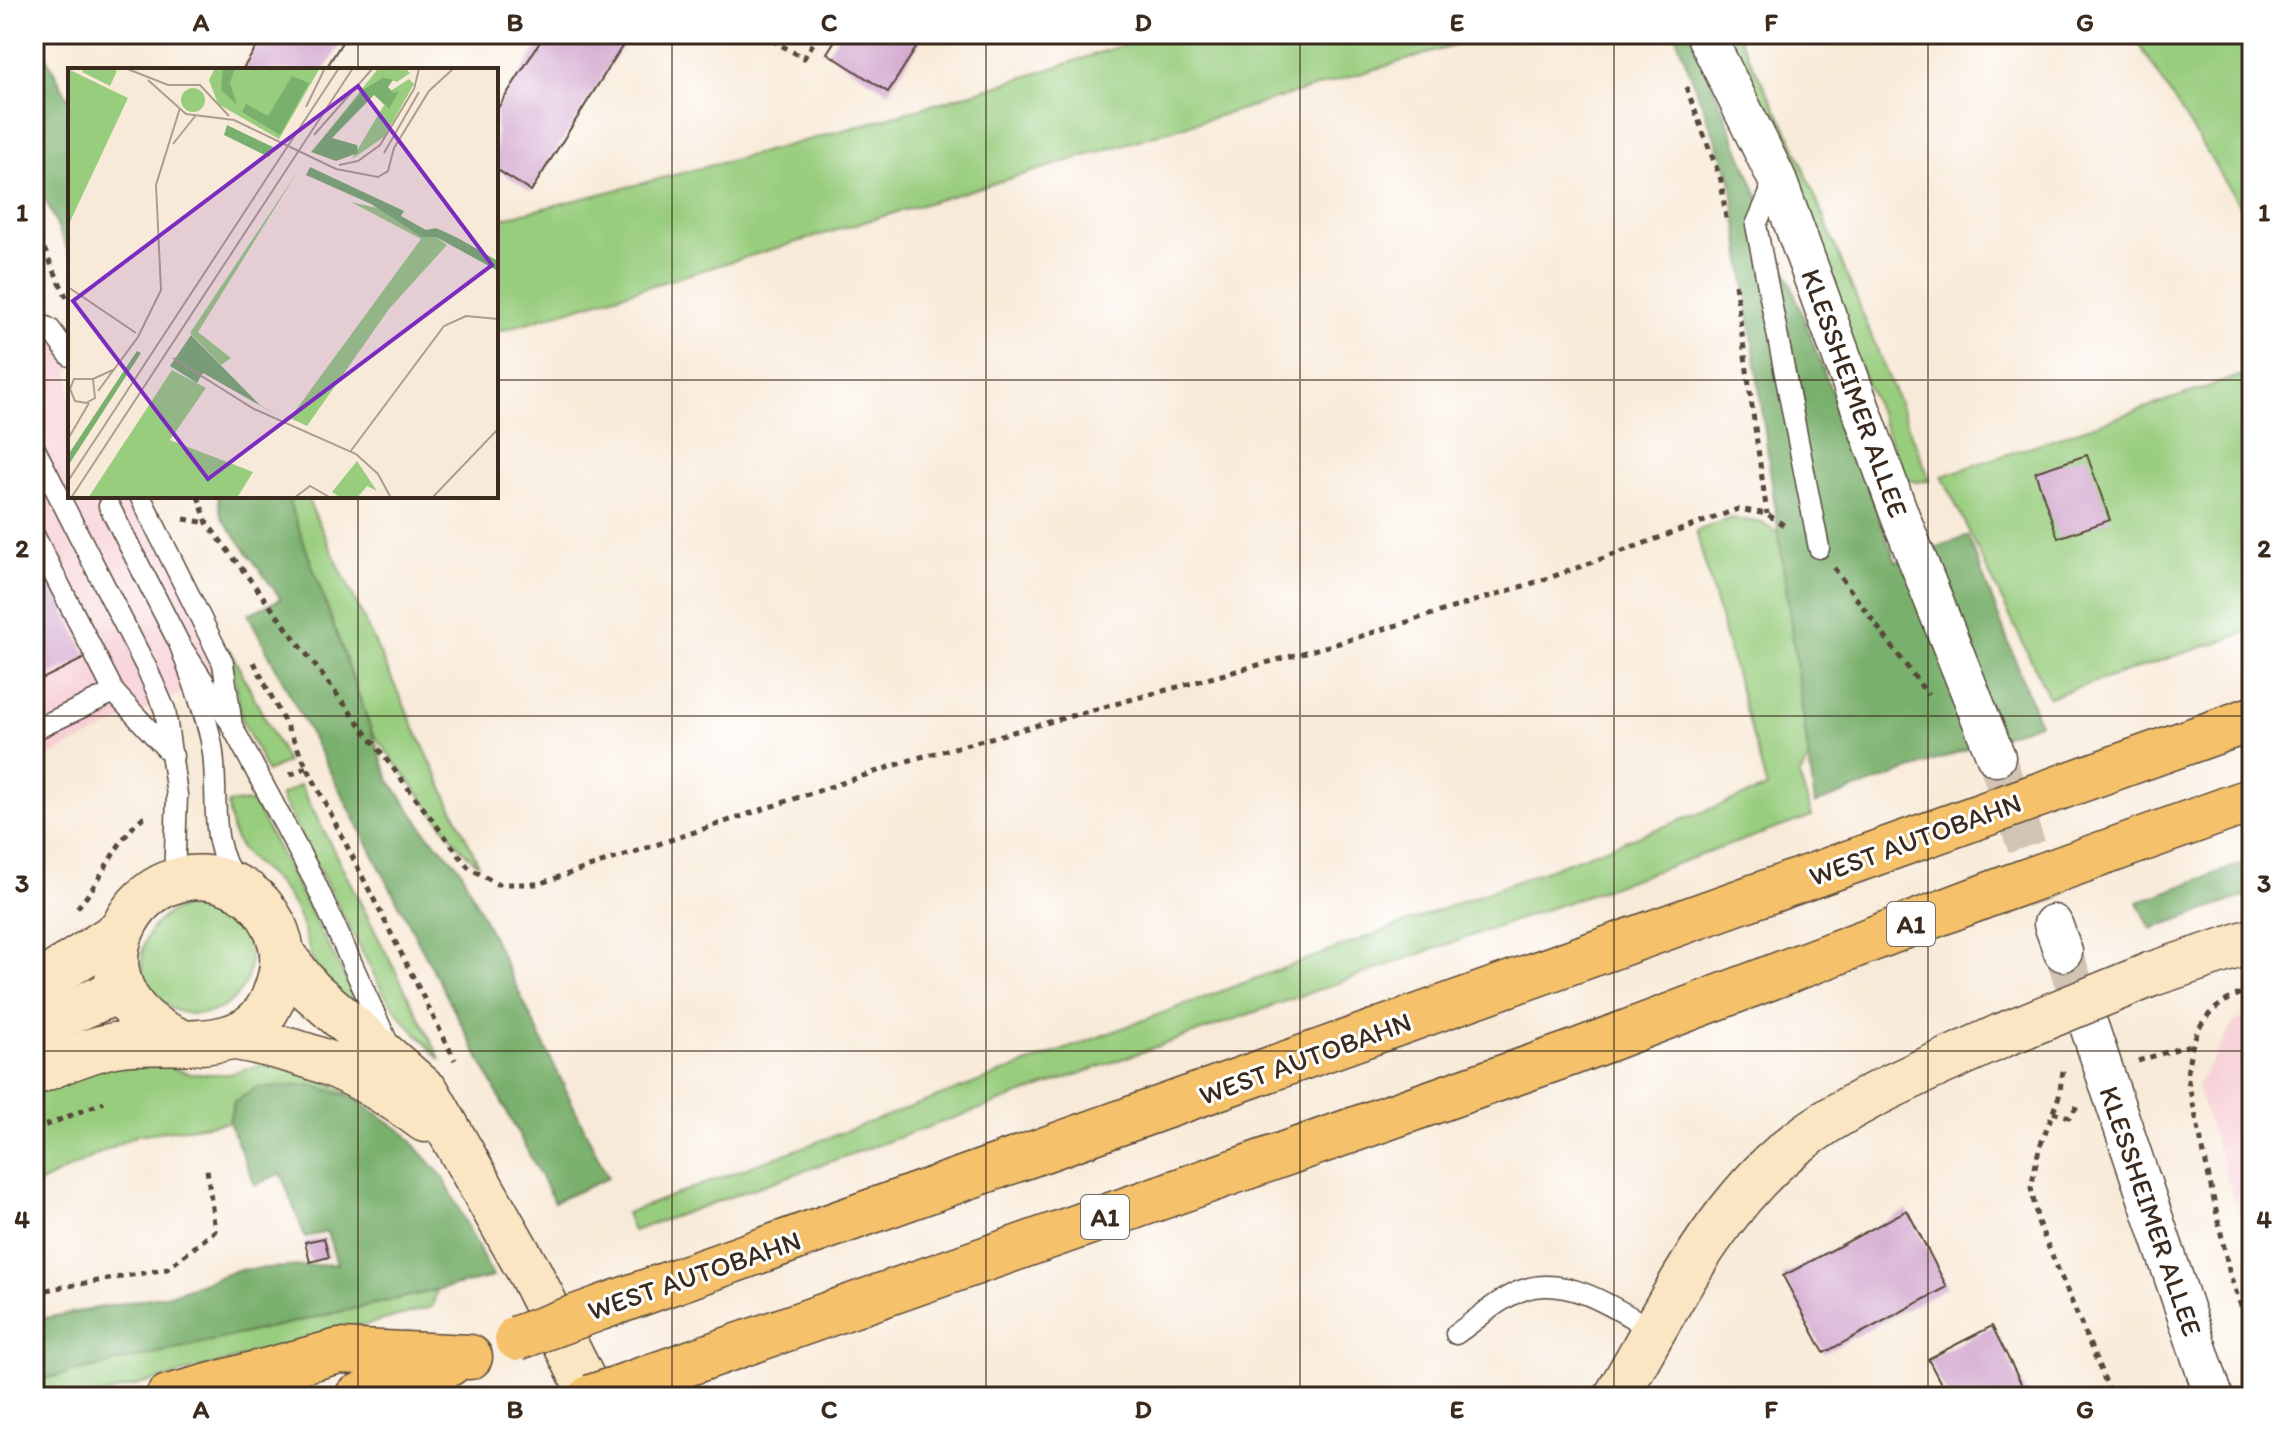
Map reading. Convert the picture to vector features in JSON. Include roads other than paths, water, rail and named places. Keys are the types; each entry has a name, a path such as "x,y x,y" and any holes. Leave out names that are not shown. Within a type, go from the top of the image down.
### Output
{"highway":[{"name":"WEST AUTOBAHN","path":"357,1397 2252,719"},
{"name":"A1","path":"591,1397 1572,1053 2001,890 2252,800"},
{"path":"168,1397 339,1351 470,1357"}],"street":[{"name":"KLESSHEIMER ALLEE","path":"1705,34 1776,177 1900,516 1996,757"},
{"path":"34,1073 112,1045 145,1041 208,1043 231,1037 253,1024 270,1004 280,980 282,954 277,930 264,909 247,892 212,878 174,881 152,892 133,909 121,931 116,960 121,990 136,1014 157,1032 183,1042"},
{"path":"34,983 51,976 121,931"},
{"path":"1616,1397 1711,1239 1753,1184 1794,1145 1857,1105 2003,1035 2152,974 2252,941"},
{"path":"282,954 310,990 428,1093 530,1273 591,1397"},
{"path":"34,1027 121,990"},
{"name":"KLESSHEIMER ALLEE","path":"2089,1026 2214,1397"},
{"path":"231,1037 289,1048 340,1066 386,1092 457,1144"}],"lane":[{"path":"1776,177 1756,225 1819,548"},
{"path":"34,321 50,329 68,353"},
{"path":"34,447 165,710 177,795 174,881"},
{"path":"141,498 223,663 232,726"},
{"path":"109,506 180,645 232,726 314,880 397,1063"},
{"path":"34,535 114,692 173,756"},
{"path":"180,645 212,744 217,793 217,844 230,873 247,892"},
{"path":"34,730 114,692"},
{"path":"1456,1334 1507,1299 1523,1290 1539,1287 1591,1293 1654,1331"}],"tunnel":[{"path":"1996,757 2053,924"},
{"path":"2063,952 2089,1026"}]}
